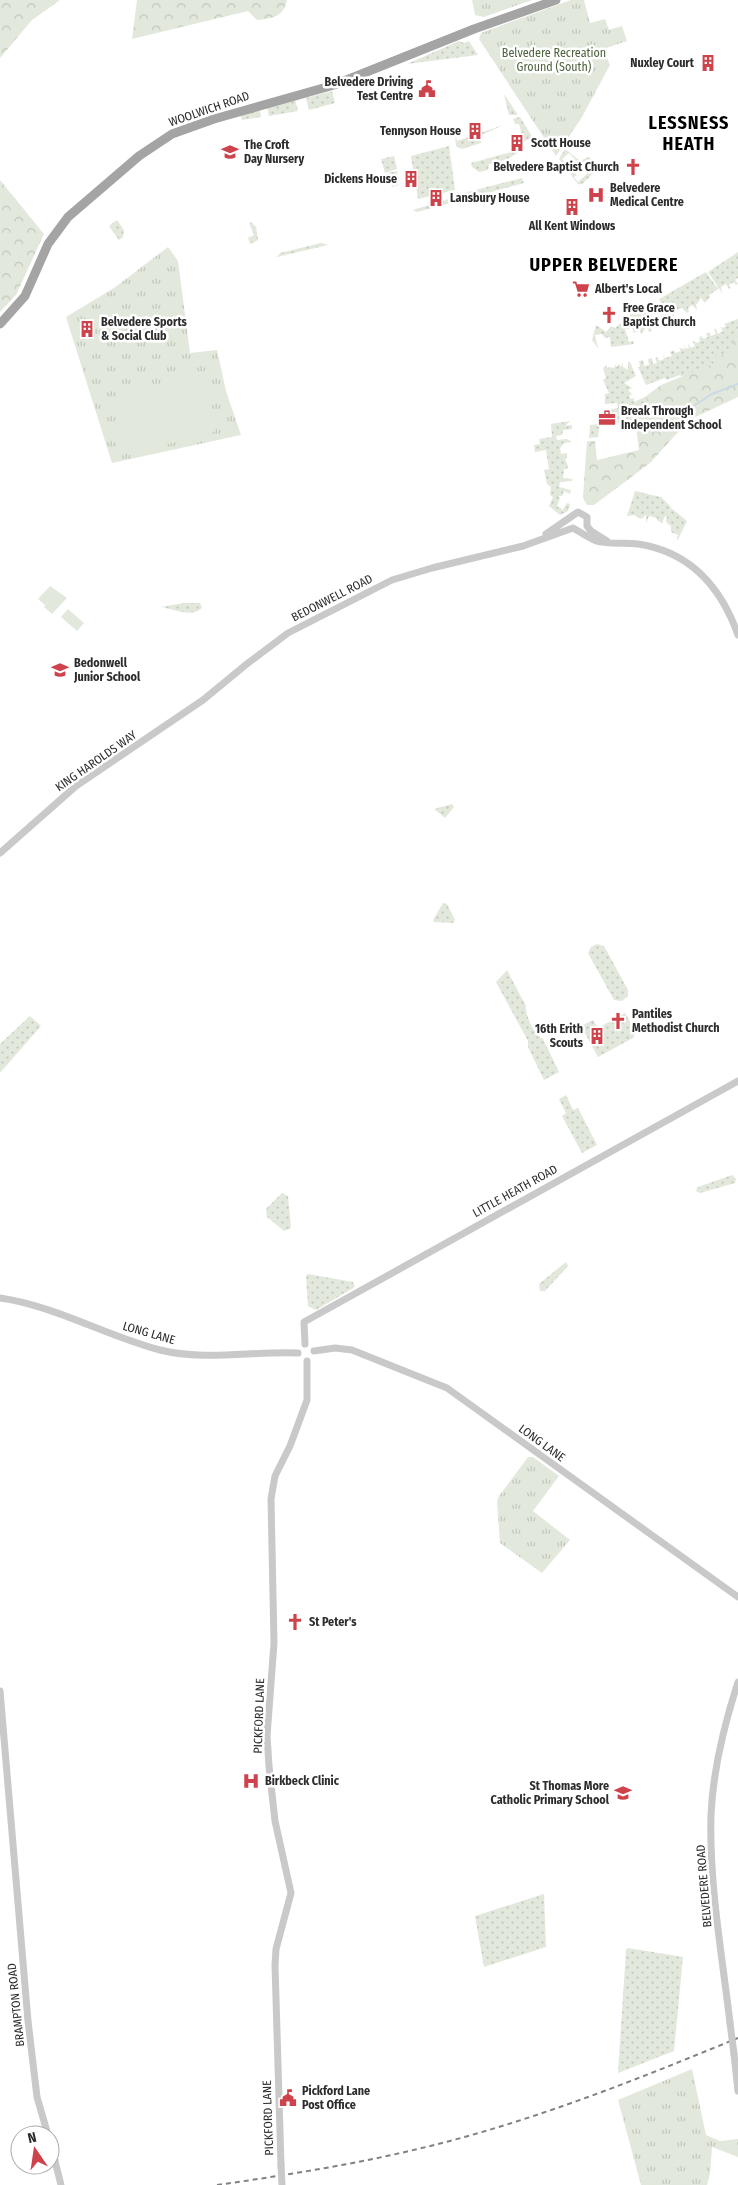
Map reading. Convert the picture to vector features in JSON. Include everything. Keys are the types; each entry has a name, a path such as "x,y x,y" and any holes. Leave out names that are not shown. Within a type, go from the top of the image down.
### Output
{"main road":[{"name":"WOOLWICH ROAD","path":"0,324 25,296 48,244 68,217 156,144 172,134 201,123 334,85 471,30 556,0"}],"street":[{"path":"609,542 595,535 587,526 587,516 578,512 571,518 577,530 597,541 609,542 638,544 659,550 697,569 708,579 719,594 738,635"},
{"name":"BEDONWELL ROAD","path":"162,729 288,634 369,591 392,580 432,568 523,546 539,539 571,518"},
{"name":"BEDONWELL ROAD","path":"539,539 587,526"},
{"name":"KING HAROLDS WAY","path":"0,854 76,786 162,729"},
{"name":"LITTLE HEATH ROAD","path":"305,1344 304,1322 738,1081"},
{"name":"LONG LANE","path":"0,1298 26,1303 70,1317 160,1350 190,1355 298,1353"},
{"path":"305,1344 311,1346 314,1351 313,1358 307,1361 301,1359 298,1353 299,1347 305,1344"},
{"name":"LONG LANE","path":"314,1351 335,1348 352,1350 447,1388 738,1597"},
{"name":"PICKFORD LANE","path":"282,2185 275,1964 276,1949 291,1893 275,1821 267,1736 274,1643 271,1499 275,1476 290,1446 307,1400 307,1361"},
{"name":"BELVEDERE ROAD","path":"738,1682 721,1738 711,1814 713,1877 738,2091"},
{"name":"BRAMPTON ROAD","path":"0,1691 28,2021 38,2097 45,2125"}],"green space":[{"path":"0,0 60,0 32,20 0,58"},
{"path":"137,0 287,0 283,10 277,16 257,20 248,11 132,39"},
{"path":"472,0 532,0 484,17 475,15"},
{"name":"Belvedere Recreation Ground (South)","path":"571,0 584,0 590,23 605,19 609,30 622,26 627,41 603,49 610,65 582,117 556,156 479,39 481,33"},
{"path":"580,37 594,65 580,73 578,68 560,77 548,53"},
{"path":"459,41 464,43 469,41 478,55 407,64"},
{"path":"332,91 335,103 309,110 306,98"},
{"path":"504,94 518,115 509,115"},
{"path":"295,99 298,111 269,116 267,107"},
{"path":"260,110 261,117 242,120 240,114"},
{"path":"520,117 533,138 524,141 519,124 515,124 513,119"},
{"path":"503,125 482,135 481,143 462,149 456,146 455,134 457,141"},
{"path":"449,146 455,190 418,199 411,156"},
{"path":"565,149 580,161 589,157 592,160 581,170 582,167 569,153 562,159 577,175 574,177 578,182 598,164 602,165 582,184 578,184 559,159"},
{"path":"518,150 519,152 508,159 489,164 488,170 479,172 472,167 471,163"},
{"path":"394,156 397,169 385,173 381,159"},
{"path":"397,171 399,185 392,187 388,173"},
{"path":"522,178 524,183 469,198 464,195 464,193"},
{"path":"0,180 44,234 16,295 0,312"},
{"path":"458,196 455,202 417,212 413,210"},
{"path":"117,220 124,230 123,237 119,240 109,226"},
{"path":"251,222 256,227 258,240 250,244 248,238 254,235 249,223"},
{"path":"321,243 328,245 277,257 280,253"},
{"path":"168,247 178,261 190,353 217,350 226,391 241,435 112,463 66,317 114,288"},
{"path":"738,252 738,278 735,280 738,284 736,285 734,282 729,285 731,288 729,289 726,284 721,287 722,293 708,272"},
{"path":"706,272 718,289 709,295 710,297 705,303 701,298 696,305 697,310 692,305 688,308 689,311 687,313 682,308 673,311 674,316 664,322 665,328 660,316 666,313 659,299"},
{"path":"649,306 655,327 650,326 652,331 649,332 647,327 641,334 638,325 635,327 636,332 634,333 632,328 625,329 629,342 633,341 634,344 611,347 610,337 605,338 602,334 595,335 598,348 592,340 596,325 606,332 611,326 615,328 632,313"},
{"path":"738,319 738,354 682,377 680,375 667,380 665,378 646,385 638,367 640,367 639,361 643,360 644,366 649,365 648,359 652,358 653,364 657,363 655,358 657,357 659,361 664,359 663,355 665,358 672,356 670,352 674,350 675,353 681,351 679,348 685,349 684,345 686,349 689,348 688,343 691,348 695,346 692,341 698,343 701,336 704,339 708,337 706,334 709,332 711,336 716,334 714,329 716,329 718,334 723,331 720,326 723,328 726,326 724,324"},
{"path":"735,332 738,337 738,397 689,420 650,463 594,505 587,505 583,497 587,441 595,441 597,460 639,450 636,426 655,413 645,397 661,385 713,364 716,354 722,355 726,352 731,352 734,348 730,336"},
{"path":"628,362 630,362 636,376 624,383 632,388 628,390 632,394 629,396 631,399 634,398 634,402 645,397 655,413 636,428 624,422 617,423 618,414 609,415 608,410 618,408 617,403 605,404 605,394 609,393 603,380 606,378 603,368 607,365 607,369 609,367 614,368 616,364 616,367 619,364 621,367 623,363 623,367 628,370"},
{"path":"200,375 216,431 128,455 113,399"},
{"path":"570,421 565,426 572,425 572,429 563,430 562,435 556,436 557,440 567,439 572,442 564,443 560,448 561,454 567,453 567,458 565,459 568,466 567,469 564,469 563,478 572,479 572,481 560,482 559,487 571,490 570,494 564,491 562,496 558,496 560,498 557,506 562,511 567,503 570,504 568,511 560,515 549,506 553,497 550,495 551,487 547,484 544,470 549,469 546,450 535,452 534,445 540,444 539,439 552,437 551,424"},
{"path":"600,424 598,437 589,438 590,425"},
{"path":"635,491 661,497 671,507 667,516 671,508 687,521 677,541 678,535 671,532 671,526 666,522 667,517 665,516 662,523 657,518 649,516 646,523 646,515 641,519 634,515 627,516"},
{"path":"50,586 67,598 52,614 44,607 48,601 45,605 38,599"},
{"path":"184,603 200,603 202,608 188,613 161,607"},
{"path":"68,609 84,623 77,631 61,617"},
{"path":"452,804 454,807 445,818 434,809"},
{"path":"443,903 447,904 455,920 453,923 434,922 433,920"},
{"path":"597,944 604,946 628,990 628,996 622,1001 614,1000 588,953 591,947"},
{"path":"507,970 526,1006 531,1024 536,1033 543,1039 559,1072 544,1080 528,1047 528,1041 496,982"},
{"path":"625,1013 636,1032 633,1038 598,1057 581,1026 593,1020 598,1028"},
{"path":"30,1016 41,1026 0,1073 0,1044"},
{"path":"566,1095 573,1110 578,1108 597,1145 582,1153 562,1116 566,1113 559,1099"},
{"path":"732,1175 736,1179 735,1183 700,1193 696,1191 698,1187"},
{"path":"282,1193 288,1196 291,1228 284,1231 267,1217 266,1209"},
{"path":"566,1262 568,1266 545,1291 540,1291 539,1284"},
{"path":"308,1274 353,1282 355,1287 316,1310 308,1306 306,1276"},
{"path":"528,1457 533,1457 559,1476 533,1511 570,1540 542,1573 500,1543 497,1502 499,1496"},
{"path":"544,1894 546,1947 484,1967 475,1916"},
{"path":"628,1948 683,1957 674,2051 618,2073 626,1950"},
{"path":"692,2069 706,2135 720,2141 738,2139 738,2157 712,2147 710,2174 707,2185 641,2185 618,2100"}],"waterway":[{"path":"692,407 712,394 738,384"}],"railway":[{"path":"217,2185 348,2164 466,2137 584,2098 738,2038"}],"place":[{"name":"Nuxley Court","path":"708,63"},
{"name":"Belvedere Driving Test Centre","path":"427,89"},
{"name":"Tennyson House","path":"475,131"},
{"name":"Scott House","path":"517,143"},
{"name":"The Croft Day Nursery","path":"230,152"},
{"name":"Belvedere Baptist Church","path":"633,167"},
{"name":"Dickens House","path":"411,179"},
{"name":"Belvedere Medical Centre","path":"596,195"},
{"name":"Lansbury House","path":"436,198"},
{"name":"All Kent Windows","path":"572,207"},
{"name":"Albert's Local","path":"581,289"},
{"name":"Free Grace Baptist Church","path":"609,315"},
{"name":"Belvedere Sports & Social Club","path":"87,329"},
{"name":"Break Through Independent School","path":"607,418"},
{"name":"Bedonwell Junior School","path":"60,670"},
{"name":"Pantiles Methodist Church","path":"618,1021"},
{"name":"16th Erith Scouts","path":"597,1036"},
{"name":"St Peter's","path":"295,1622"},
{"name":"Birkbeck Clinic","path":"251,1781"},
{"name":"St Thomas More Catholic Primary School","path":"623,1793"},
{"name":"Pickford Lane Post Office","path":"288,2098"}],"district":[{"name":"LESSNESS HEATH","path":"689,133"},
{"name":"UPPER BELVEDERE","path":"604,265"}]}
